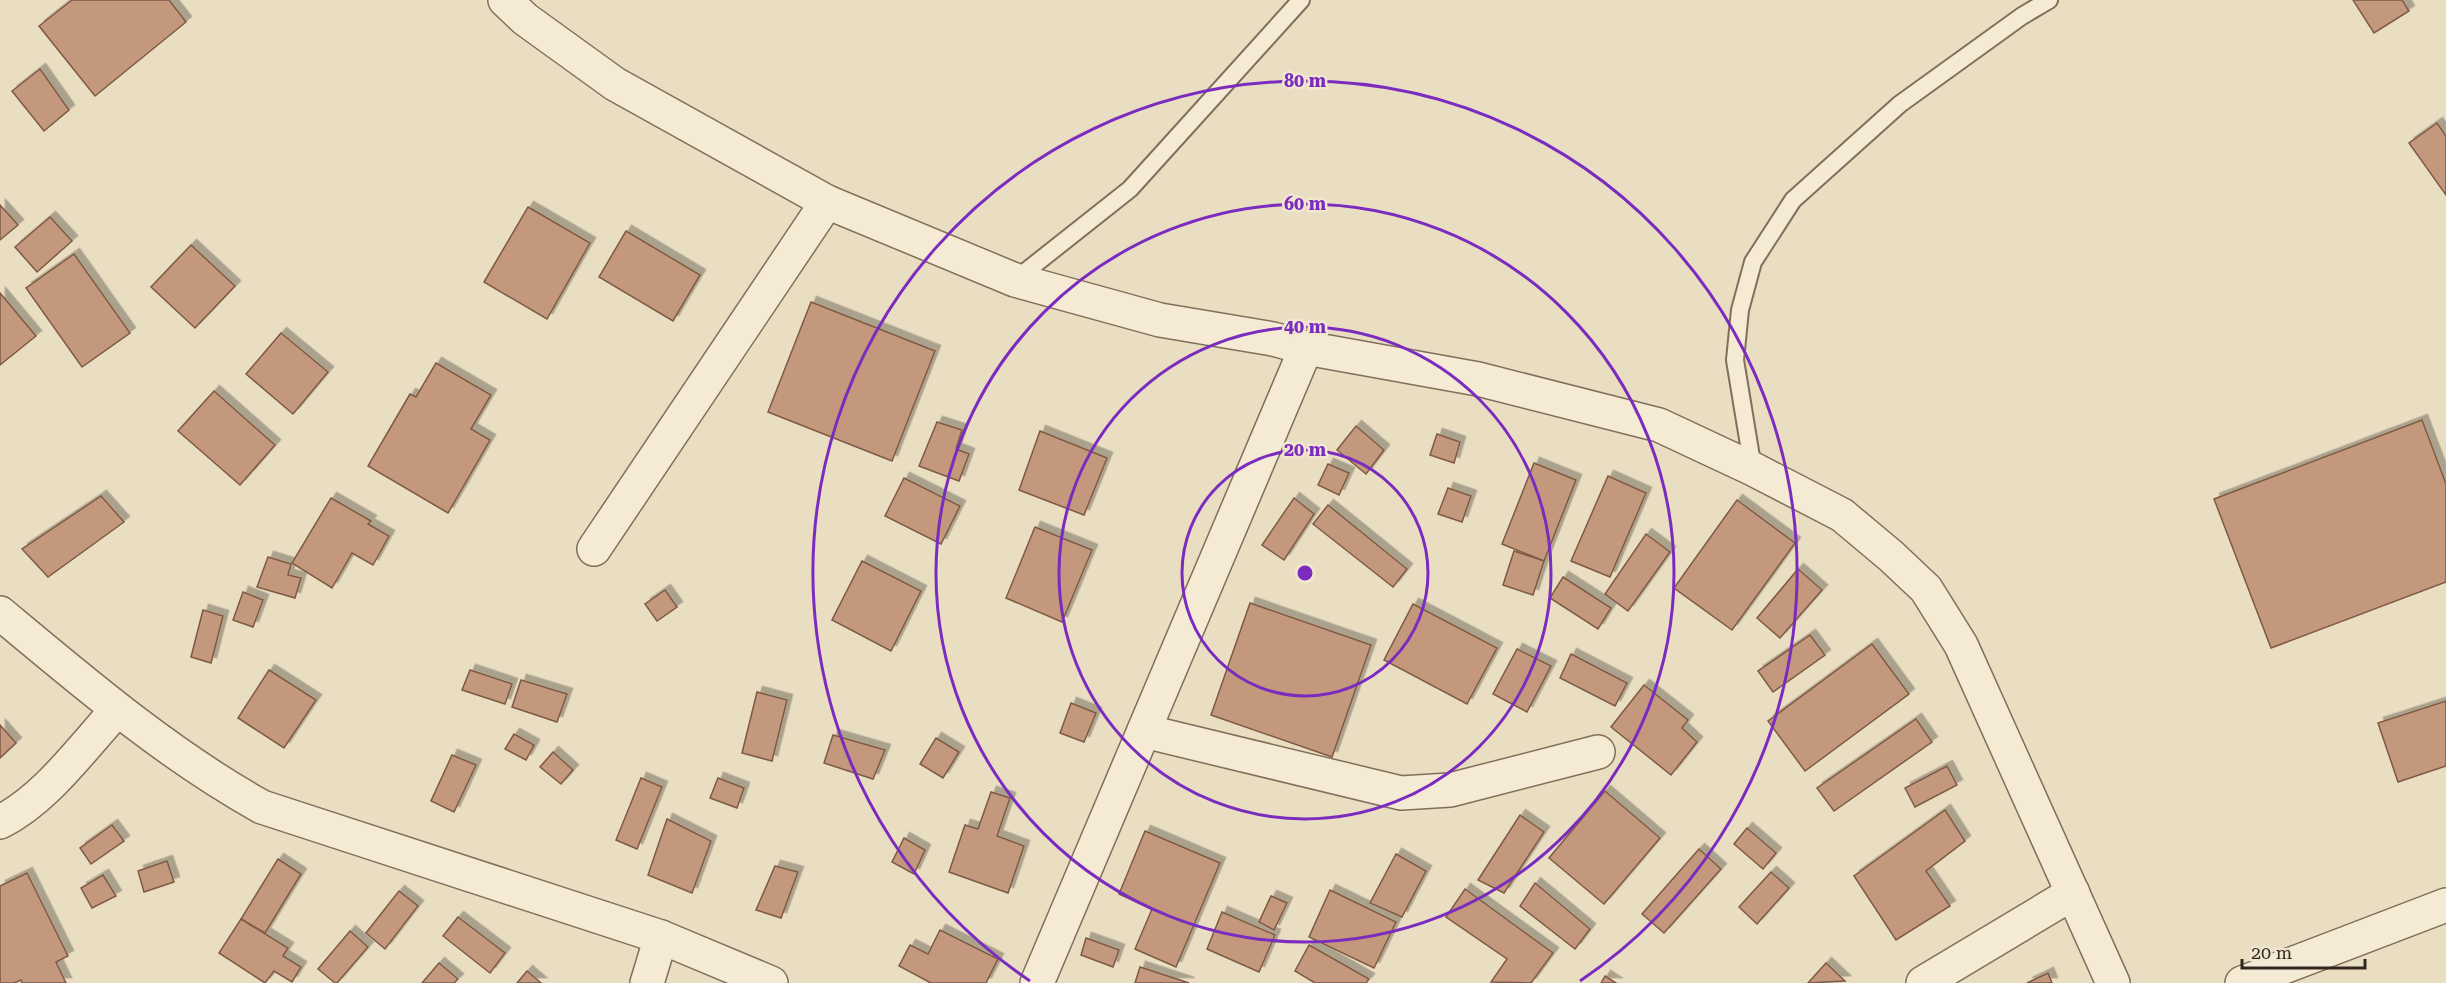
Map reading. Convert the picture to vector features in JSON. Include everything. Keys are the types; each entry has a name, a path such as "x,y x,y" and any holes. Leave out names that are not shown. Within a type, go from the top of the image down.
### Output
{"street":[{"path":"505,0 525,19 615,84 827,202 1014,280 1160,320 1273,339 1306,348 1478,379 1659,425 1753,469 1842,516 1891,556 1926,589 1961,645 2113,983"},
{"path":"594,549 827,202"},
{"path":"1037,983 1306,348"},
{"path":"0,613 117,710 225,786 262,807 661,937 771,983"},
{"path":"0,822 19,812 44,790 117,710"},
{"path":"1144,731 1401,794 1450,790 1598,752"},
{"path":"1923,983 2073,893"},
{"path":"2242,983 2446,905"},
{"path":"647,983 661,937"}],"lane":[{"path":"1014,280 1130,189 1301,0"},
{"path":"1753,469 1735,360 1740,310 1753,262 1793,200 1900,104 2022,16 2049,0"}],"building":[{"path":"72,0 169,0 186,22 95,96 39,26"},
{"path":"2353,0 2402,0 2409,11 2374,33"},
{"path":"40,69 69,110 44,131 12,91"},
{"path":"2437,123 2446,136 2446,195 2409,143"},
{"path":"0,205 18,225 0,240"},
{"path":"528,207 590,243 547,319 484,282"},
{"path":"50,217 72,241 37,272 15,247"},
{"path":"626,231 700,275 673,321 599,277"},
{"path":"191,245 235,286 195,328 151,287"},
{"path":"74,254 130,333 82,367 26,288"},
{"path":"0,293 36,336 0,365"},
{"path":"811,302 935,351 892,461 768,412"},
{"path":"281,333 328,372 293,414 246,374"},
{"path":"436,363 491,395 471,429 490,440 448,513 368,466 410,394 416,397"},
{"path":"214,391 275,445 240,485 178,431"},
{"path":"2422,420 2446,484 2446,582 2271,648 2214,499"},
{"path":"937,422 962,430 956,449 969,454 959,481 919,466"},
{"path":"1356,426 1384,450 1366,474 1337,450"},
{"path":"1040,431 1107,458 1084,515 1019,490"},
{"path":"1437,434 1460,442 1454,463 1430,455"},
{"path":"1534,463 1576,480 1544,561 1502,544"},
{"path":"1328,464 1349,473 1339,495 1318,485"},
{"path":"1608,476 1646,493 1610,577 1571,561"},
{"path":"904,478 960,506 941,544 885,516"},
{"path":"1448,488 1471,496 1462,522 1438,514"},
{"path":"101,496 124,522 48,577 22,549"},
{"path":"331,498 371,521 368,524 389,536 373,565 352,553 332,588 292,563"},
{"path":"1294,498 1314,514 1284,560 1262,545"},
{"path":"1737,500 1795,543 1732,630 1674,588"},
{"path":"1328,505 1407,569 1393,587 1313,524"},
{"path":"1035,527 1092,550 1062,622 1006,598"},
{"path":"1646,534 1670,552 1628,611 1605,594"},
{"path":"1514,551 1544,561 1533,595 1503,585"},
{"path":"268,557 291,564 288,575 301,578 295,598 257,587"},
{"path":"862,561 921,591 891,651 832,620"},
{"path":"1798,569 1822,590 1780,638 1757,618"},
{"path":"1563,577 1611,608 1598,629 1550,598"},
{"path":"665,590 677,607 657,621 645,604"},
{"path":"243,592 263,600 253,627 233,620"},
{"path":"1250,603 1371,645 1332,757 1211,715"},
{"path":"1413,604 1497,648 1467,704 1384,660"},
{"path":"203,610 223,616 211,663 191,657"},
{"path":"1810,635 1825,655 1773,692 1758,671"},
{"path":"1872,644 1909,694 1805,771 1768,721"},
{"path":"1517,649 1551,666 1527,712 1493,694"},
{"path":"1571,654 1627,683 1615,706 1560,678"},
{"path":"269,670 316,700 284,748 238,718"},
{"path":"470,670 512,684 505,704 462,690"},
{"path":"521,680 567,694 557,722 512,707"},
{"path":"1644,685 1688,720 1682,728 1697,742 1671,775 1611,727"},
{"path":"757,692 787,700 772,761 742,753"},
{"path":"2446,701 2446,766 2398,782 2378,723"},
{"path":"1071,703 1096,713 1084,742 1060,733"},
{"path":"1916,719 1932,742 1834,811 1817,788"},
{"path":"0,725 16,743 0,758"},
{"path":"514,734 534,745 526,760 505,749"},
{"path":"833,735 885,750 873,779 824,763"},
{"path":"936,738 959,752 943,778 920,764"},
{"path":"553,752 573,770 561,784 540,767"},
{"path":"452,755 476,765 454,812 431,801"},
{"path":"1947,766 1957,785 1915,807 1905,788"},
{"path":"641,778 662,787 637,849 616,840"},
{"path":"718,778 744,788 737,808 710,798"},
{"path":"1605,791 1660,838 1604,904 1549,858"},
{"path":"991,792 1010,798 997,836 1024,846 1008,893 949,872 965,825 978,829"},
{"path":"1945,810 1965,841 1926,871 1950,906 1896,940 1854,876"},
{"path":"1520,815 1544,832 1504,893 1478,880"},
{"path":"667,819 711,841 692,893 648,875"},
{"path":"112,825 124,841 91,864 80,848"},
{"path":"1747,828 1776,853 1763,869 1734,844"},
{"path":"1145,831 1220,863 1176,967 1135,949 1152,909 1119,894"},
{"path":"904,838 925,850 914,874 892,862"},
{"path":"1699,849 1721,869 1664,933 1642,914"},
{"path":"1396,854 1426,871 1402,917 1370,903"},
{"path":"278,859 301,874 265,933 241,919"},
{"path":"167,861 174,882 144,892 138,871"},
{"path":"775,866 798,872 781,918 756,910"},
{"path":"1771,872 1789,888 1757,924 1739,907"},
{"path":"27,873 68,956 56,962 66,983 22,983 21,980 14,983 0,983 0,886"},
{"path":"103,875 116,896 92,908 81,888"},
{"path":"1535,883 1590,929 1575,949 1520,906"},
{"path":"1465,889 1553,953 1531,983 1491,982 1507,959 1446,917"},
{"path":"1330,890 1396,922 1374,968 1309,937"},
{"path":"399,891 418,906 385,949 366,933"},
{"path":"1271,896 1287,903 1274,930 1259,922"},
{"path":"1222,912 1275,935 1259,972 1207,949"},
{"path":"458,917 505,953 490,973 443,936"},
{"path":"241,919 288,948 283,956 301,967 292,982 274,971 265,983 219,953"},
{"path":"940,930 998,959 986,983 931,983 899,966 910,945 928,954"},
{"path":"350,931 368,947 335,983 318,969"},
{"path":"1086,938 1119,950 1113,967 1081,955"},
{"path":"1309,945 1369,979 1366,983 1315,983 1295,971"},
{"path":"439,963 458,979 454,983 422,983"},
{"path":"1826,963 1845,981 1808,983"},
{"path":"1140,967 1189,983 1135,983"},
{"path":"527,971 541,983 517,983"},
{"path":"2048,973 2052,983 2027,983"},
{"path":"1605,976 1616,983 1601,983"}]}
